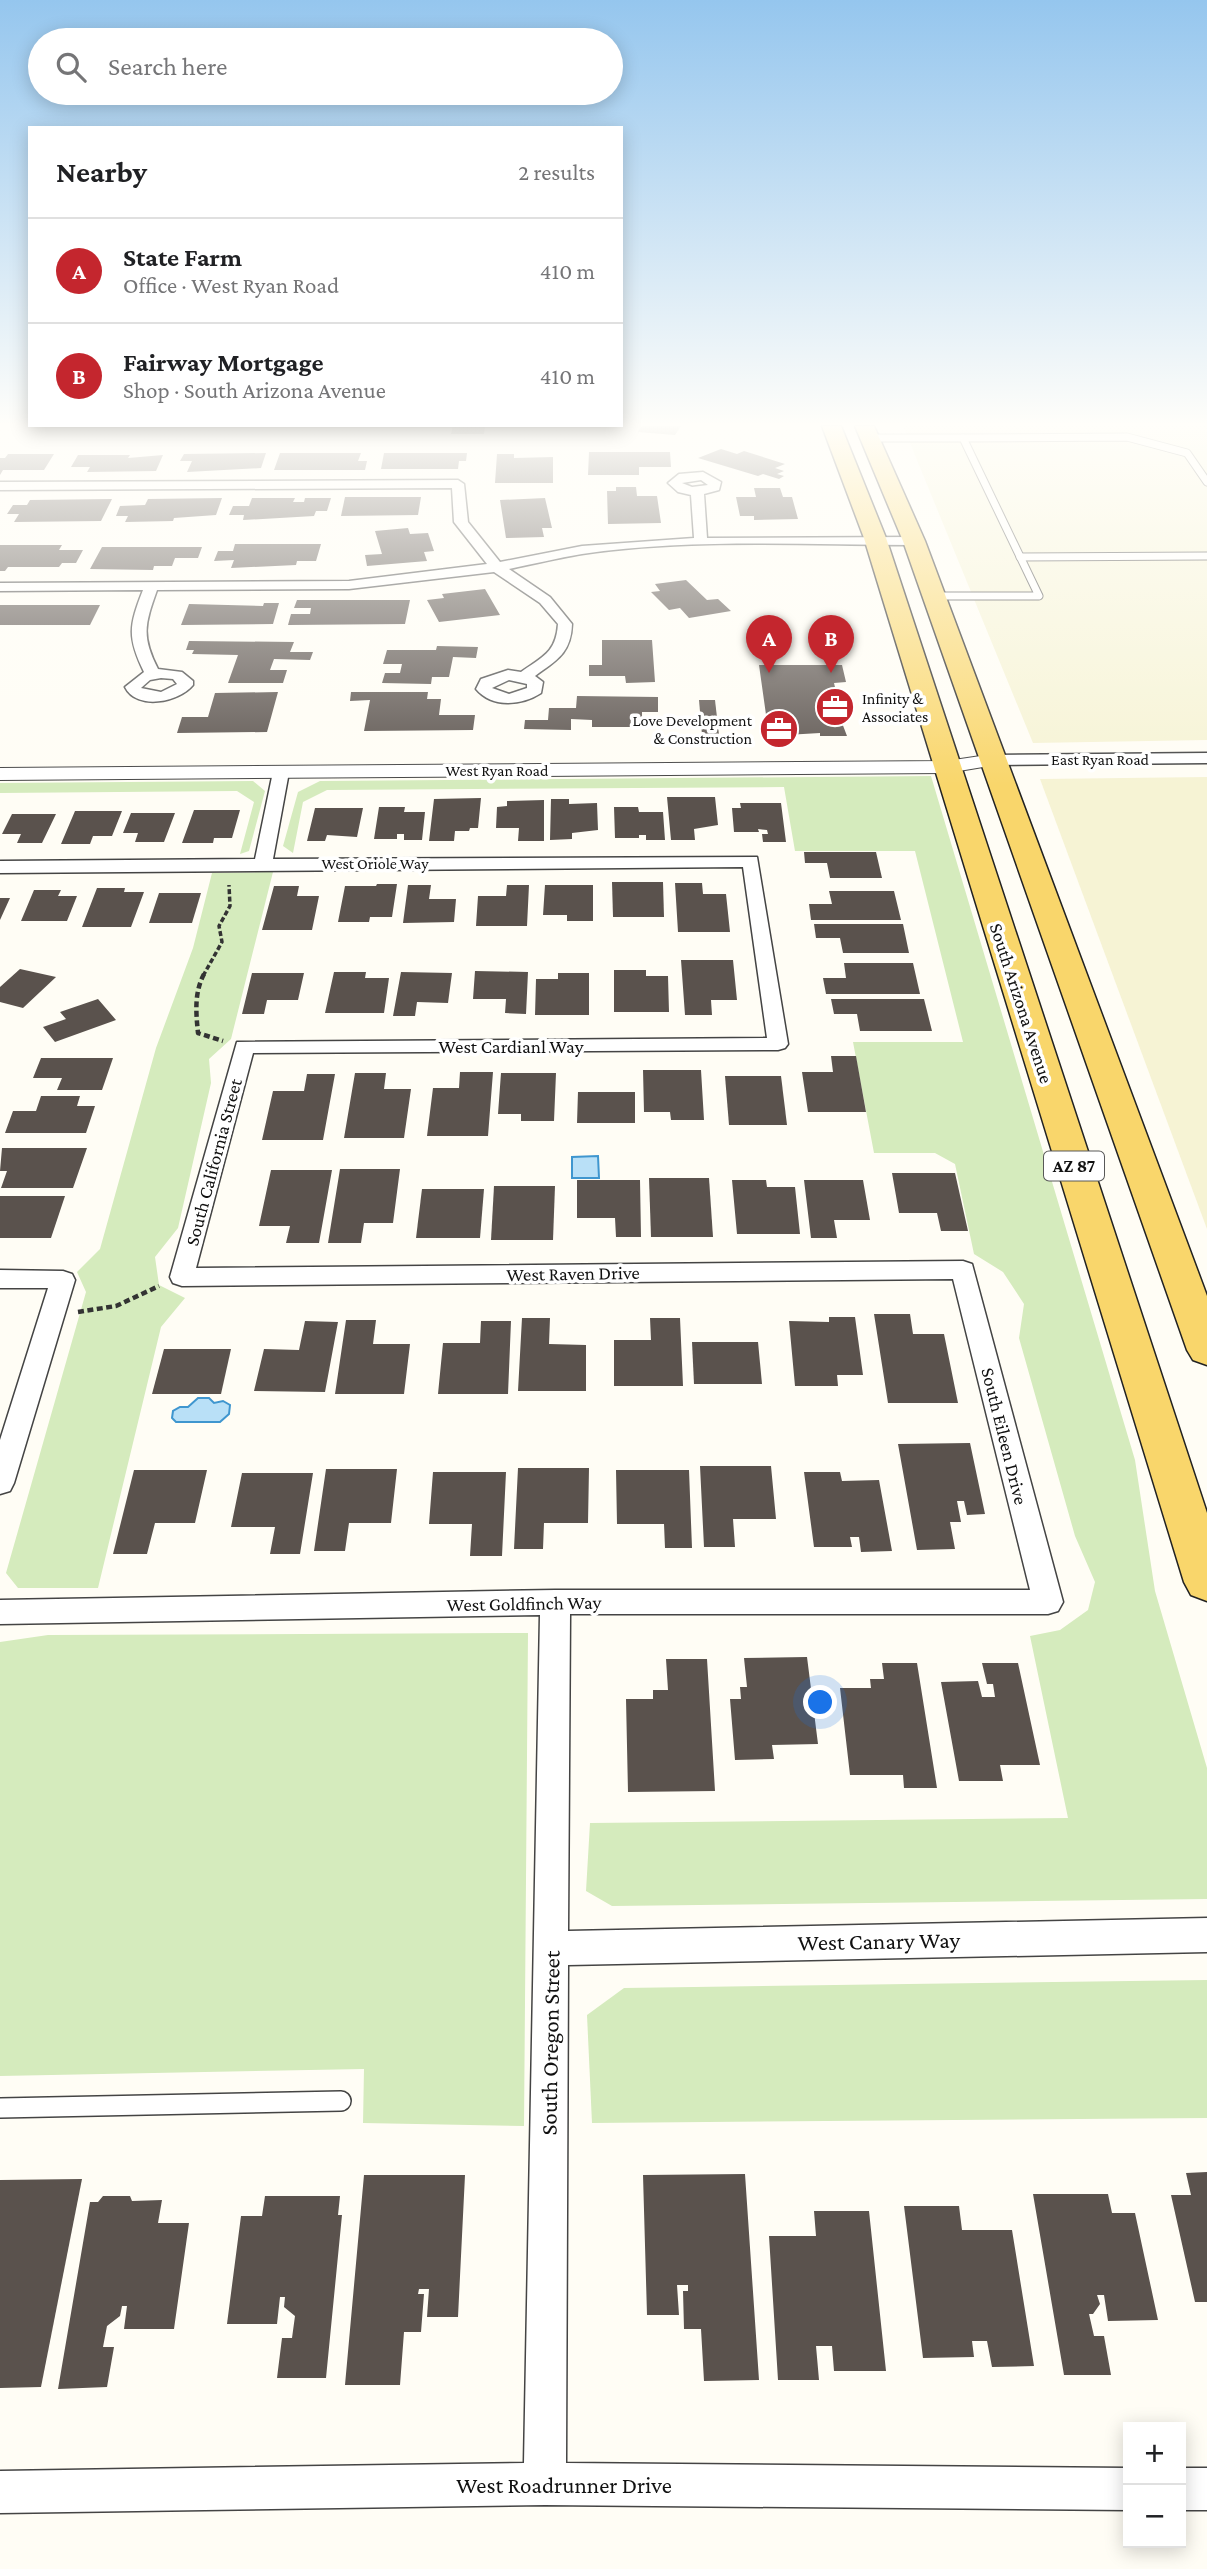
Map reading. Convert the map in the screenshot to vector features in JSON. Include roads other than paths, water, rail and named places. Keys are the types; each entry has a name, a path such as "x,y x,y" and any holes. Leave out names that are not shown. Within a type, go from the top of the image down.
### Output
{"main road":[{"name":"South Arizona Avenue","path":"877,546 1207,1582"},
{"path":"916,546 1207,1350"}],"street":[{"path":"481,546 498,567 557,611 565,624 565,640 555,655 524,677"},
{"path":"0,587 349,585 498,567 582,550 623,546"},
{"path":"151,587 135,640 153,674"},
{"name":"East Ryan Road","path":"994,760 1207,758"},
{"name":"West Ryan Road","path":"0,774 947,766 994,760"},
{"path":"263,864 281,772"},
{"name":"West Oriole Way","path":"0,867 751,861 778,1044"},
{"name":"West Cardianl Way","path":"244,1047 778,1044"},
{"name":"South California Street","path":"183,1277 244,1047"},
{"name":"West Raven Drive","path":"183,1277 963,1270"},
{"name":"South Eileen Drive","path":"963,1270 1048,1602"},
{"path":"0,1279 63,1280 0,1483"},
{"name":"West Goldfinch Way","path":"0,1612 555,1602 1048,1602"},
{"name":"South Oregon Street","path":"545,2484 555,1602"},
{"name":"West Canary Way","path":"552,1948 1207,1935"},
{"name":"West Roadrunner Drive","path":"0,2492 545,2484 1123,2489"},
{"path":"1186,2489 1207,2489"}],"lane":[{"path":"934,596 1039,596 1015,546"},
{"path":"1020,557 1207,556"},
{"path":"0,2108 341,2101"}],"water":[{"path":"598,1156 599,1178 572,1178 572,1157"},
{"path":"198,1398 209,1398 214,1403 223,1401 230,1405 229,1414 220,1422 176,1422 172,1418 173,1411 188,1407"}],"place":[{"name":"State Farm","path":"769,673"},
{"name":"Fairway Mortgage","path":"831,673"},
{"name":"Infinity & Associates","path":"835,707"},
{"name":"Love Development & Construction","path":"779,729"}]}
